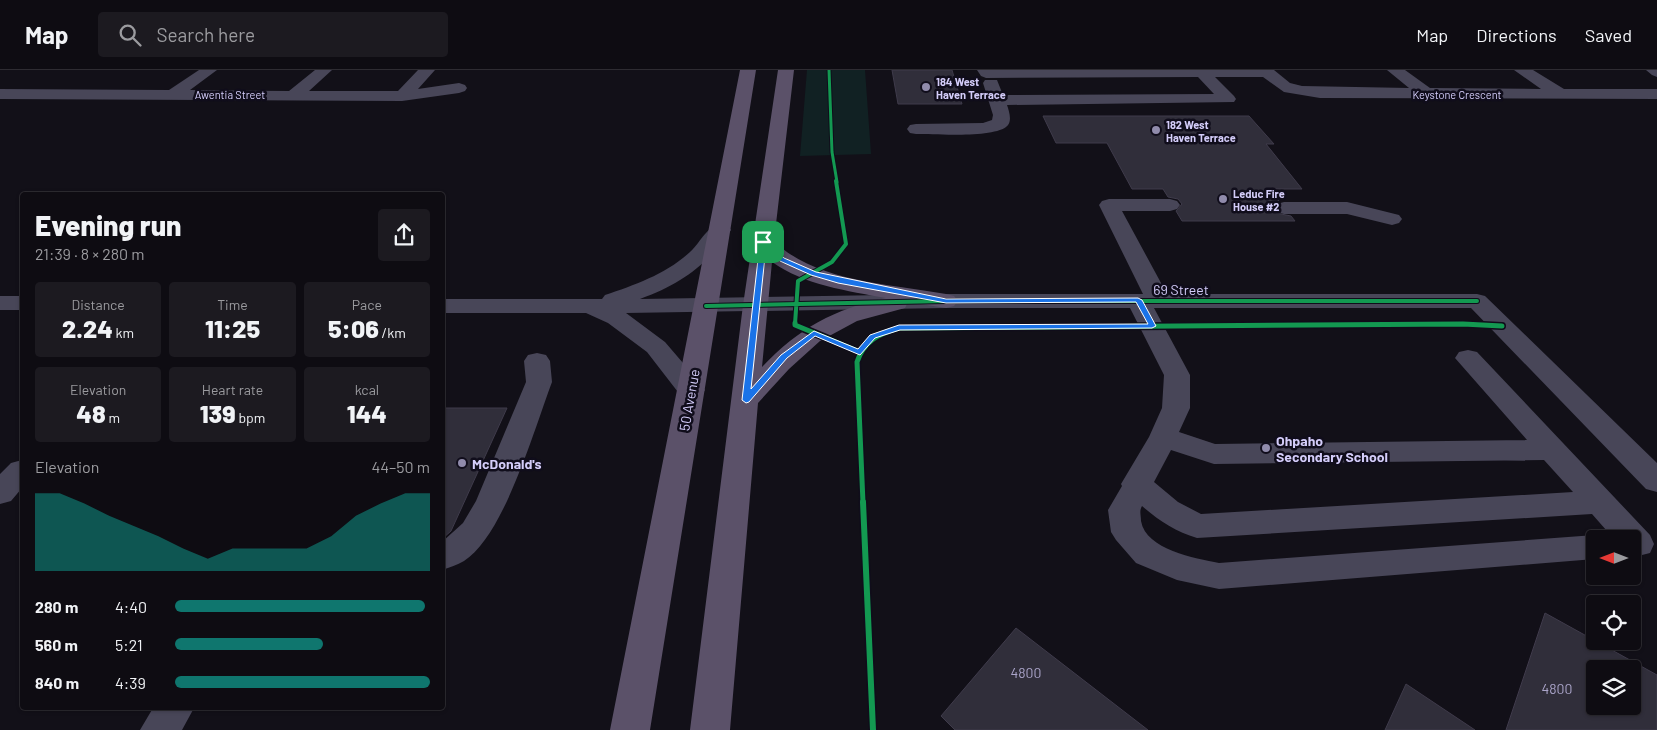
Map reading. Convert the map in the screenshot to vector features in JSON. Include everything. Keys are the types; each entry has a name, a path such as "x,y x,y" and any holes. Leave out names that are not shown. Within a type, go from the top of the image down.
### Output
{"main road":[{"name":"50 Avenue","path":"630,730 748,70"},
{"path":"710,730 763,242 786,70"},
{"path":"763,242 782,259 813,274 946,301"},
{"path":"746,400 784,356 814,333 844,316 868,308 897,303"}],"street":[{"path":"174,94 209,70"},
{"path":"294,94 324,70"},
{"path":"402,96 427,70"},
{"path":"1395,70 1427,94"},
{"path":"1522,70 1561,94"},
{"path":"916,129 985,128 1000,123 1002,115 986,71 1266,71"},
{"name":"Keystone Crescent","path":"1266,71 1282,87 1292,91 1320,93 1657,94"},
{"path":"997,100 1228,99 1202,72"},
{"name":"Awentia Street","path":"0,94 402,96 459,88"},
{"path":"1170,205 1109,205 1177,375 1176,408 1163,437 1136,484 1124,510 1126,532 1148,554 1177,567 1219,576 1586,548"},
{"path":"1284,208 1346,208 1392,218"},
{"path":"590,307 642,291 672,277 690,265 707,249 720,230"},
{"name":"69 Street","path":"445,306 590,307 946,301 1148,300 1477,301 1657,481"},
{"path":"0,303 20,303"},
{"path":"590,307 617,318 656,347 691,390"},
{"path":"1468,358 1600,502 1643,541"},
{"path":"445,561 454,549 474,531 497,490 539,382 537,361"},
{"path":"1163,437 1214,454 1552,450"},
{"path":"0,493 20,472"},
{"path":"1136,484 1167,510 1197,526 1600,502"},
{"path":"160,730 174,710"}],"shaded area":[{"path":"807,70 865,70 871,154 800,156"}],"building":[{"name":"184 West Haven Terrace","path":"892,70 952,70 962,104 898,104"},
{"path":"1043,116 1249,116 1274,144 1266,144 1302,189 1269,189 1279,201 1272,208 1276,213 1291,216 1295,221 1182,221 1176,211 1182,204 1178,199 1168,197 1163,189 1132,189 1107,143 1056,143"},
{"name":"McDonald's","path":"445,408 507,408 451,531 445,536"},
{"path":"1545,613 1586,636 1586,650 1612,650 1630,660 1586,660 1586,715 1641,715 1641,666 1657,675 1657,730 1506,730"},
{"path":"1016,628 1148,730 955,730 941,716"},
{"path":"1406,684 1475,730 1385,730"}],"cycle path":[{"path":"829,70 832,152 846,244 838,257 826,267 798,281 795,325 860,352"},
{"path":"706,306 946,301 1477,301"},
{"path":"873,730 857,362 863,348 873,338 899,328 1463,324 1502,326"}],"place":[{"name":"184 West Haven Terrace","path":"926,87"},
{"name":"182 West Haven Terrace","path":"1156,130"},
{"name":"Leduc Fire House #2","path":"1223,199"},
{"name":"Ohpaho Secondary School","path":"1266,448"},
{"name":"McDonald's","path":"462,463"}],"route":[{"path":"763,242 782,259 813,274 946,301 1138,300 1152,326 899,328 872,337 860,352 814,333 801,341 784,356 746,400 763,242"}]}
